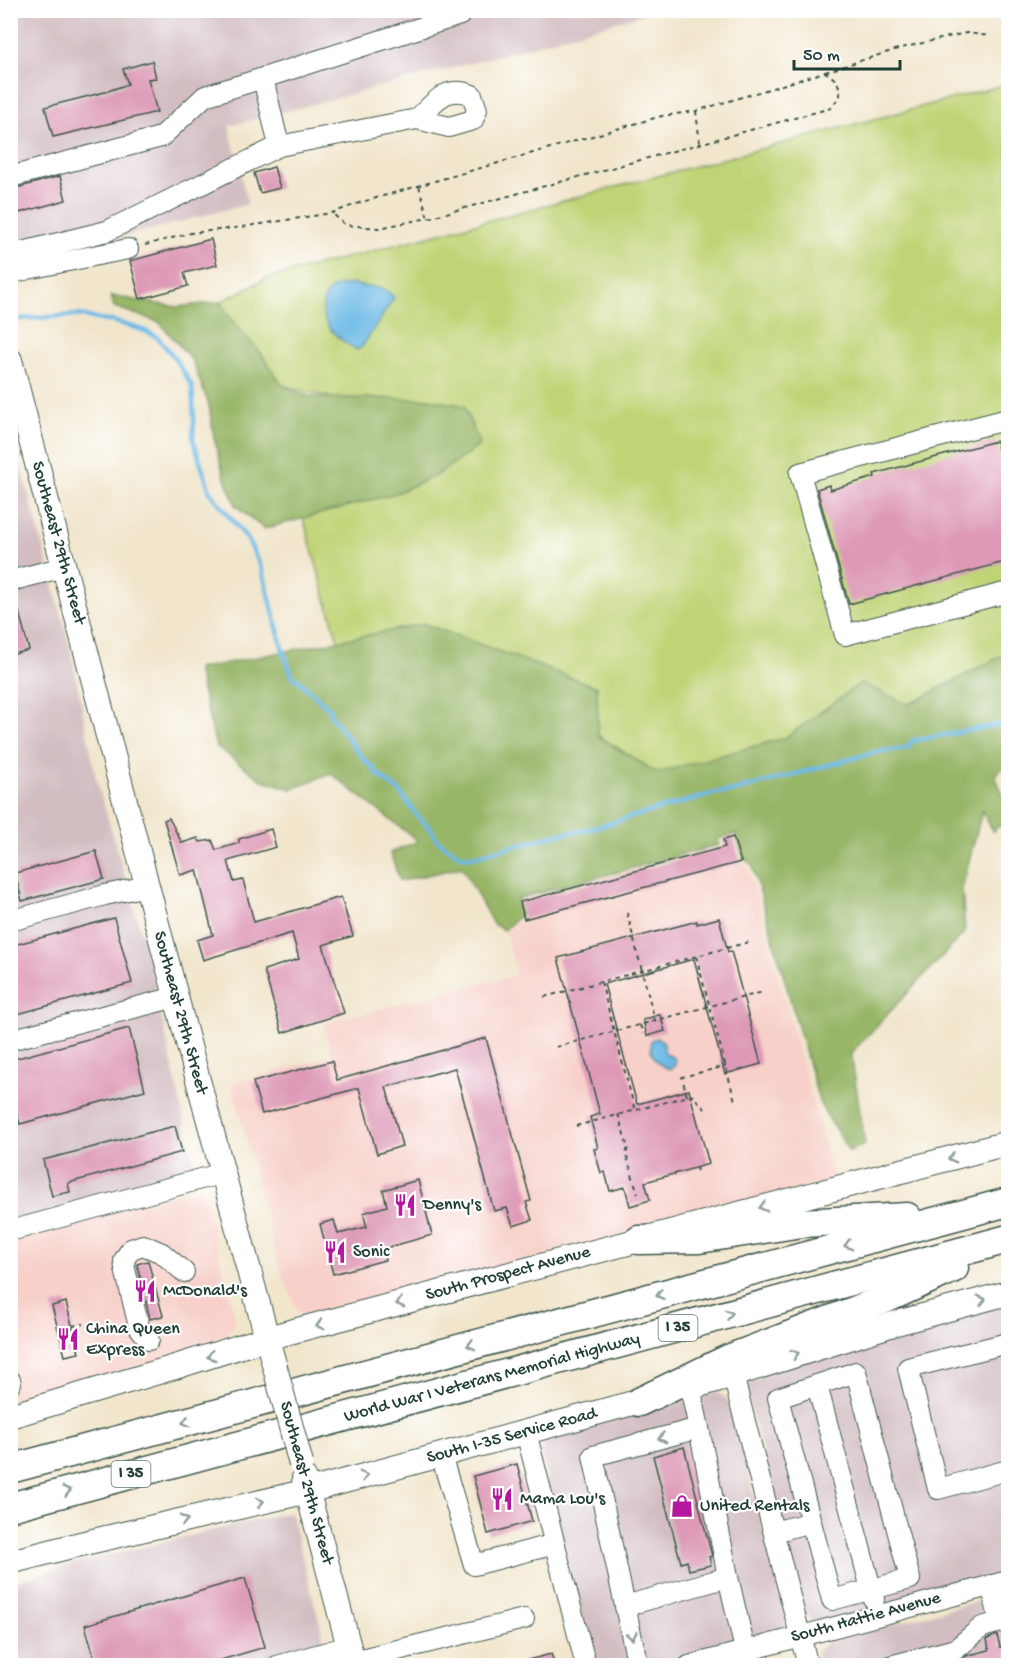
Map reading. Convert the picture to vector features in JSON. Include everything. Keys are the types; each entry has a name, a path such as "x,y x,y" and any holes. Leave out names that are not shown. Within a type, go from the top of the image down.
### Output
{"highway":[{"name":"World War I Veterans Memorial Highway","path":"10,1469 1008,1202"},
{"path":"639,1239 699,1239 802,1223 966,1214"},
{"path":"639,1402 728,1359 885,1299 1008,1242"},
{"name":"World War I Veterans Memorial Highway","path":"10,1507 1008,1242"}],"main road":[{"name":"Southeast 29th Street","path":"11,364 222,1173 352,1657"},
{"name":"South Prospect Avenue","path":"10,1416 267,1338 1008,1143"},
{"name":"South I-35 Service Road","path":"10,1562 308,1491 639,1402 893,1324 1008,1293"}],"street":[{"path":"10,177 161,137 205,96 460,15"},
{"path":"263,78 279,146"},
{"path":"10,255 107,231 279,146 417,119"},
{"path":"10,274 128,249"},
{"path":"1008,419 800,473 845,635 1008,592"},
{"path":"10,581 64,567"},
{"path":"10,921 147,886"},
{"path":"10,1040 176,997"},
{"path":"10,1231 222,1173"},
{"path":"149,1340 139,1327 124,1260 131,1249 143,1245 162,1253 184,1272"},
{"path":"1008,1343 908,1368 938,1489 1008,1470"},
{"path":"856,1372 910,1579 832,1600 778,1398 817,1385 856,1372"},
{"path":"733,1375 808,1665"},
{"path":"817,1385 878,1615"},
{"path":"690,1387 745,1650"},
{"path":"638,1665 594,1456 699,1428"},
{"path":"526,1432 586,1665"},
{"path":"441,1455 474,1564 555,1544"},
{"path":"774,1532 811,1522"},
{"path":"625,1606 728,1577"},
{"path":"890,1665 956,1649 982,1627 1004,1621 1000,1583"},
{"name":"South Hattie Avenue","path":"689,1665 1000,1583"},
{"path":"277,1665 352,1657 524,1619"}],"path":[{"path":"128,249 190,232 235,228 332,213 362,202 662,116 696,111 901,48 966,33 990,36"},
{"path":"332,213 345,225 379,228 428,218 831,108 840,96 840,85 835,78 825,72"},
{"path":"696,111 700,144"},
{"path":"419,186 428,218"},
{"path":"627,913 655,1021"},
{"path":"544,997 749,942"},
{"path":"696,956 735,1101"},
{"path":"601,982 635,1110"},
{"path":"556,1047 763,992"},
{"path":"640,1025 642,1034"},
{"path":"687,1096 682,1077 726,1066"},
{"path":"576,1126 692,1095 705,1108"},
{"path":"618,1114 628,1148 626,1154 638,1194"},
{"path":"72,1326 84,1324"}],"shaded area":[{"path":"10,11 654,11 486,59 229,126 248,204 11,266"},
{"path":"10,426 70,646 96,778 150,963 195,1170 161,1182 10,1223"},
{"path":"733,837 741,862 748,865 834,1180 305,1318 299,1314 280,1270 232,1083 332,1056 324,1023 516,975 506,933 524,919 520,902 725,847 723,840"},
{"path":"202,1187 233,1308 235,1322 227,1333 214,1343 11,1402 11,1240"},
{"path":"1008,1302 1008,1575 818,1623 812,1621 802,1606 747,1394 751,1381 797,1362"},
{"path":"716,1392 727,1399 730,1406 786,1615 784,1630 772,1639 671,1665 593,1665 541,1453 542,1446 551,1436"},
{"path":"290,1512 331,1665 11,1666 11,1583 79,1562"},
{"path":"1008,1593 1008,1665 817,1666 818,1651 827,1642"}],"green space":[{"path":"1008,84 1008,660 1001,656 908,705 861,683 785,738 657,773 598,736 597,687 424,624 338,641 303,518 396,493 435,476 480,445 429,399 333,398 281,385 261,353 236,326 220,302 265,279"},
{"path":"111,296 177,307 220,302 236,326 261,353 281,384 307,396 429,399 464,406 480,445 435,476 396,493 264,529 236,506 224,476 214,438 209,405 192,360 159,322 114,307"},
{"path":"424,624 597,687 598,736 657,773 785,738 861,683 909,705 1001,656 1008,655 1008,763 995,775 1008,808 1008,819 993,831 982,811 962,888 965,932 851,1053 865,1145 849,1151 820,1104 752,864 744,859 736,834 717,839 719,845 517,899 521,917 504,930 493,924 462,867 400,881 390,853 418,841 330,773 292,789 262,780 216,746 197,669"}],"water":[{"path":"354,284 386,290 394,298 362,347 357,350 330,329 323,314 325,297 330,290 337,286"},
{"path":"657,1038 664,1042 666,1054 674,1058 675,1065 670,1069 657,1062 652,1054 651,1040"}],"building":[{"path":"152,61 156,78 148,79 157,112 53,137 45,107 128,84 123,69"},
{"path":"274,167 280,188 260,193 254,173"},
{"path":"60,176 66,200 19,213 13,189"},
{"path":"211,239 217,265 184,273 188,286 140,299 130,261"},
{"path":"996,441 1008,487 1008,561 849,604 817,489 829,485 830,490 875,477 874,474"},
{"path":"14,593 29,650 10,655 10,594"},
{"path":"169,818 182,843 198,838 200,842 212,840 216,850 239,843 239,839 271,829 276,847 228,861 234,882 243,880 254,922 341,897 353,936 323,945 344,1013 282,1033 264,970 299,959 292,933 203,960 197,940 213,935 197,870 180,875 164,820"},
{"path":"733,837 741,862 524,919 520,902 725,847 723,840"},
{"path":"96,851 104,879 22,901 15,873"},
{"path":"114,918 132,983 10,1016 10,946"},
{"path":"719,918 728,952 731,951 761,1064 725,1074 694,959 604,984 637,1104 689,1090 709,1164 645,1182 650,1200 630,1206 625,1187 610,1191 605,1172 601,1173 594,1149 598,1148 590,1117 600,1114 558,958 697,921 697,924"},
{"path":"660,1015 665,1031 647,1036 643,1020"},
{"path":"129,1028 145,1090 20,1124 10,1090 10,1060"},
{"path":"486,1038 531,1201 526,1202 532,1220 513,1226 507,1208 494,1211 455,1068 386,1087 402,1146 377,1154 359,1088 262,1114 253,1082 332,1061 337,1080"},
{"path":"175,1126 182,1152 68,1183 70,1192 52,1196 43,1160"},
{"path":"418,1180 432,1235 382,1249 385,1260 333,1274 320,1224 334,1220 338,1234 367,1227 363,1213 387,1206 383,1190"},
{"path":"148,1261 163,1316 150,1319 137,1264"},
{"name":"China Queen Express","path":"66,1302 79,1353 65,1356 52,1306"},
{"name":"United Rentals","path":"684,1447 712,1556 709,1557 711,1565 689,1570 687,1561 681,1563 653,1456"},
{"name":"Mama Lou's","path":"517,1464 532,1521 488,1534 473,1476"},
{"path":"245,1578 265,1647 204,1665 96,1665 85,1625"},
{"path":"997,1635 1000,1647 1008,1645 1008,1665 945,1665 989,1650 987,1639"},
{"path":"551,1654 555,1665 521,1665 521,1662"}],"waterway":[{"path":"20,319 79,315 112,321 143,330 157,337 174,357 192,386 193,439 210,492 248,540 262,569 284,654 292,675 330,709 331,716 365,761 400,792 437,840 459,855 471,857 556,835 586,830 716,793 734,791 876,752 907,748 912,741 1008,723"}],"place":[{"name":"Denny's","path":"405,1205"},
{"name":"Sonic","path":"335,1252"},
{"name":"McDonald's","path":"145,1291"},
{"name":"China Queen Express","path":"68,1339"},
{"name":"Mama Lou's","path":"502,1499"},
{"name":"United Rentals","path":"682,1506"}]}
